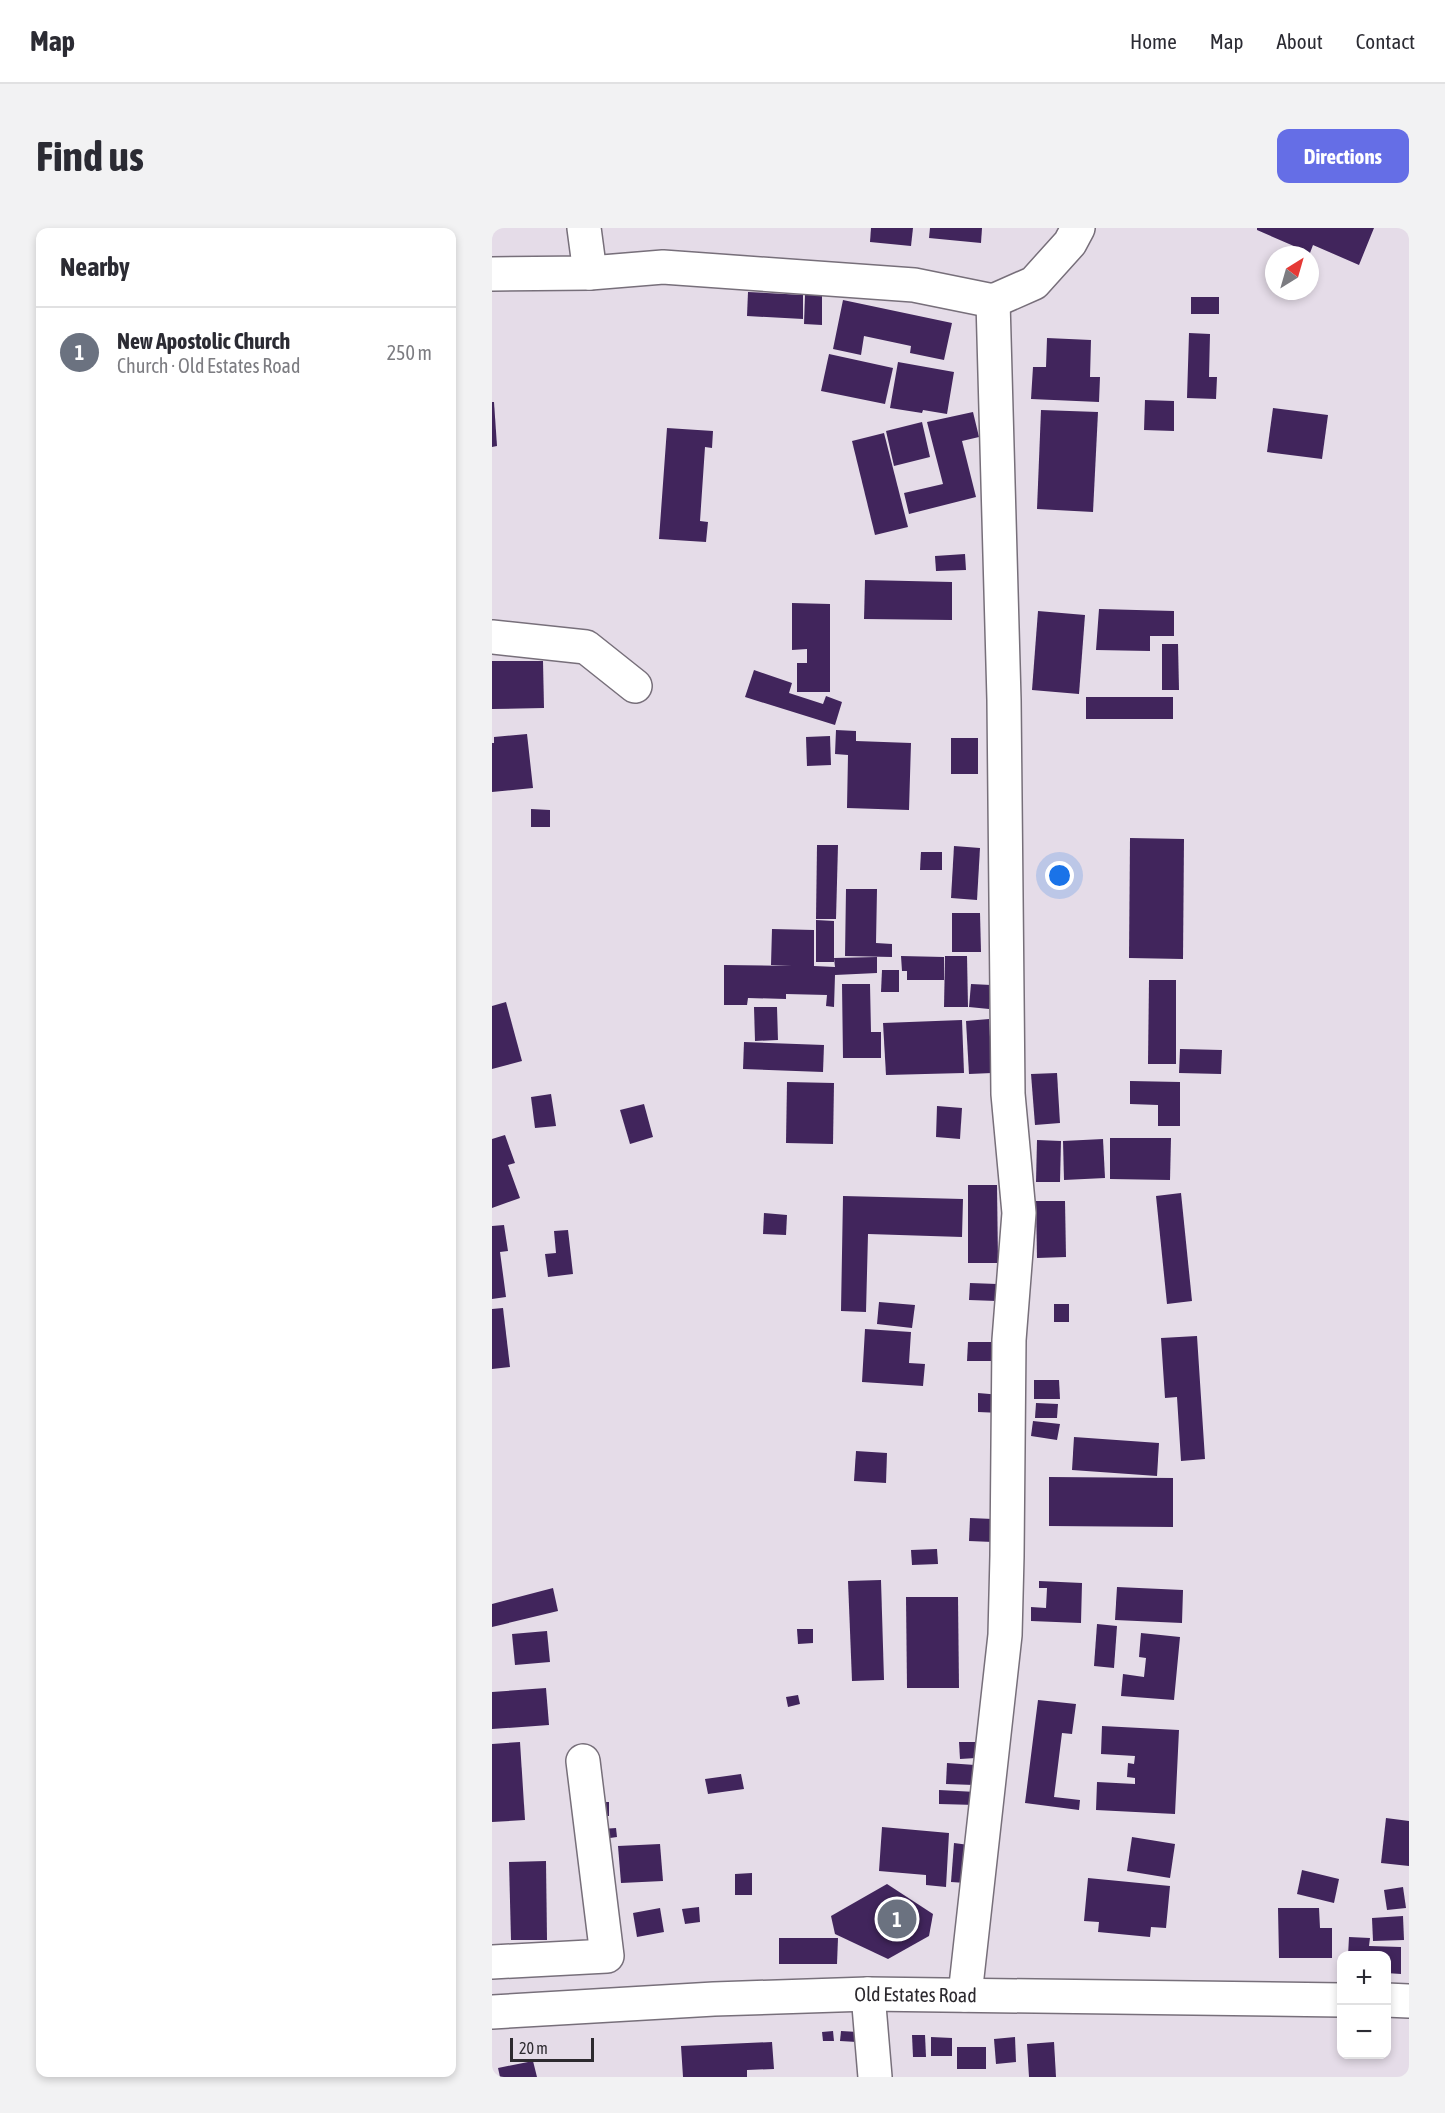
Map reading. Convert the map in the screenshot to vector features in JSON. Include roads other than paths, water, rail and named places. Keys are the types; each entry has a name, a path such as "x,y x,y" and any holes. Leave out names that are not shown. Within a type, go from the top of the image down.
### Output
{"street":[{"path":"584,228 590,273"},
{"path":"492,274 590,273 663,267 914,285 993,301 1034,283 1070,243 1078,228"},
{"path":"965,1995 1005,1635 1009,1340 1020,1213 1008,1094 1004,700 993,301"},
{"path":"492,637 586,647 635,686"},
{"path":"492,1962 608,1956 583,1761"},
{"path":"868,1994 875,2077"},
{"name":"Old Estates Road","path":"492,2012 714,1999 868,1994 1337,2000"},
{"path":"1391,2000 1409,2001"}],"place":[{"name":"New Apostolic Church","path":"897,1919"}]}
